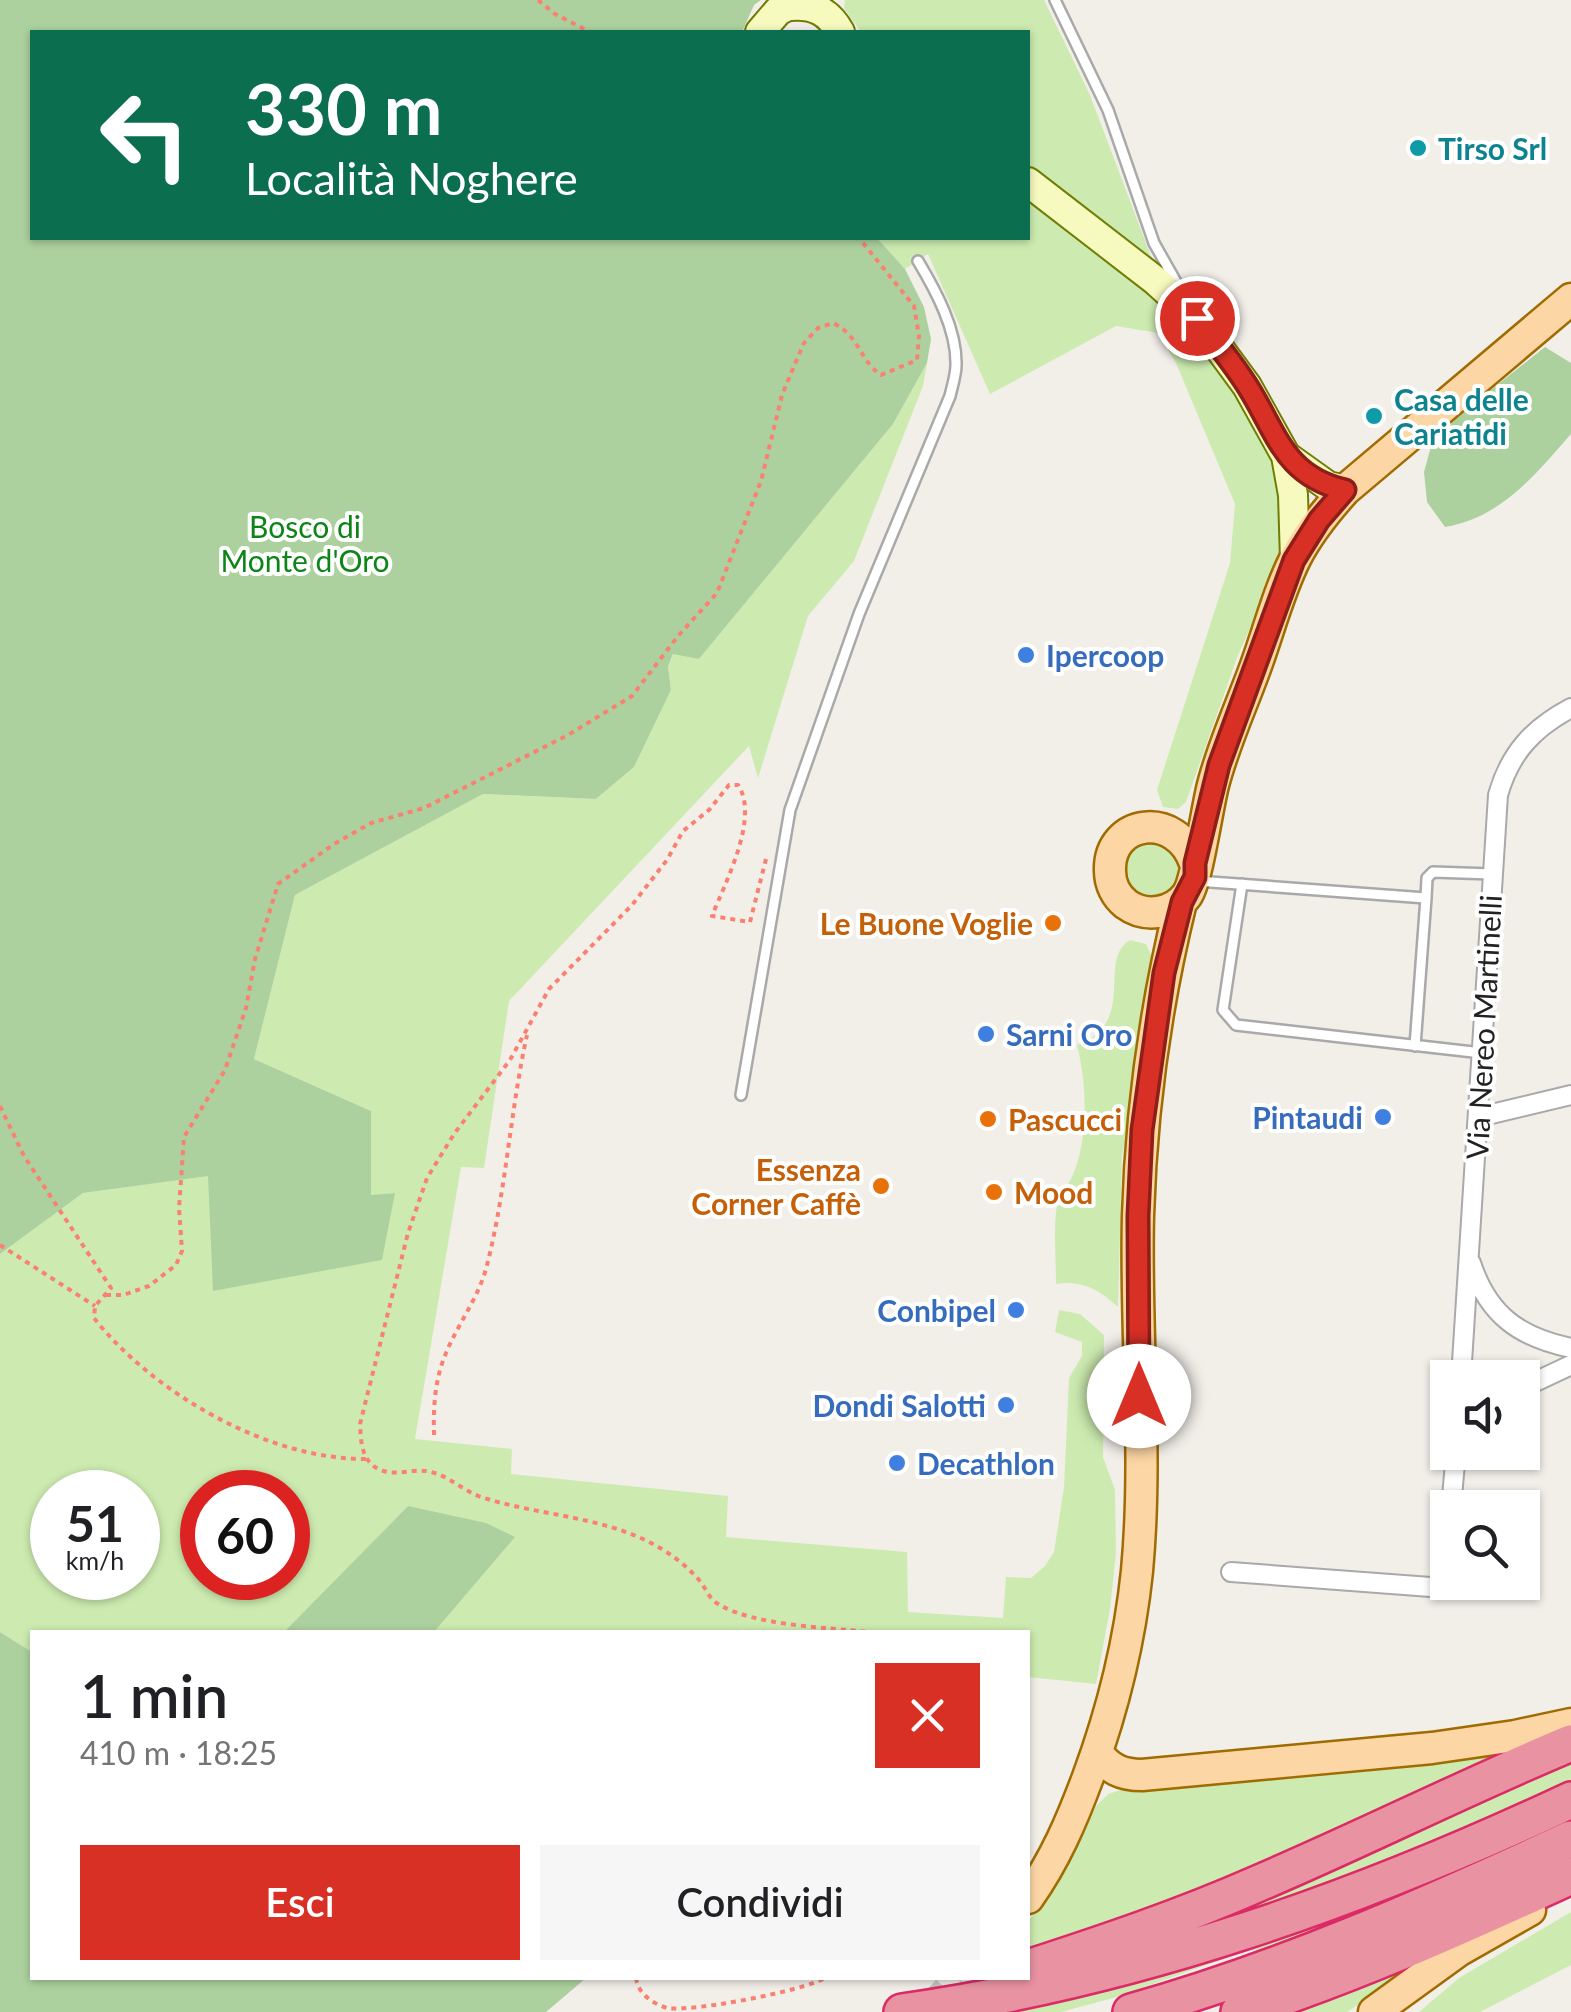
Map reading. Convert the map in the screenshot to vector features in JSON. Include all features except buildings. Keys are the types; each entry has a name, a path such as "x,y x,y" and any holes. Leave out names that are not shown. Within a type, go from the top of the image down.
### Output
{"highway":[{"path":"1030,1967 1128,1936 1256,1885 1490,1776 1571,1743"},
{"path":"902,2012 980,2001 1114,1972 1248,1932 1422,1865 1571,1800"},
{"path":"1131,2012 1266,1970 1432,1904 1571,1838"},
{"path":"1239,2012 1374,1964 1571,1876"},
{"path":"887,2012 991,1980"}],"main road":[{"path":"761,30 768,20 795,3 837,18"},
{"path":"1030,184 1156,280 1197,318 1248,386 1286,456 1293,496 1294,560"},
{"path":"1030,1895 1056,1853 1097,1753 1113,1695 1136,1573 1140,1504 1142,1130 1164,973 1213,786 1294,560 1319,520 1345,490 1571,299"},
{"path":"1490,367 1571,323"},
{"path":"1286,456 1328,486 1345,490"},
{"path":"1170,831 1193,816 1213,786"},
{"path":"1142,912 1170,909 1190,882 1182,838 1170,831 1142,828 1129,834 1112,856 1109,869 1116,894 1142,912 1156,937 1164,973"},
{"path":"1097,1753 1108,1767 1126,1775 1142,1775 1432,1748 1571,1724"},
{"path":"1374,2012 1458,1951 1571,1886"}],"street":[{"name":"Via Nereo Martinelli","path":"1462,1360 1498,795 1509,763 1543,723 1571,708"},
{"path":"1478,1117 1571,1095"},
{"path":"1469,1256 1478,1284 1492,1308 1516,1328 1548,1343 1571,1348"},
{"path":"1540,1380 1571,1365"},
{"path":"1231,1572 1430,1587"}],"lane":[{"path":"1055,0 1108,110 1154,243 1197,318"},
{"path":"741,1095 790,810 859,614 950,396 956,366 952,336 918,261"},
{"path":"1415,1046 1427,878 1432,872 1492,874"},
{"path":"1190,882 1426,898"},
{"path":"1242,884 1224,1010 1236,1025 1482,1053"}],"path":[{"path":"538,0 586,30"},
{"path":"106,1295 123,1295 150,1286 176,1265 182,1251 179,1208 184,1137 225,1070 246,1008 255,960 278,884 334,844 371,824 424,808 568,735 632,696 717,593 760,481 782,395 804,343 818,328 834,323 848,330 870,367 881,374 918,360 914,306 861,240"},
{"path":"766,857 750,922 712,916 739,846 745,811 742,790 738,785 728,785 709,810 683,831 667,860 632,906 549,989 490,1090 454,1134 427,1178 408,1233 360,1424 362,1446 367,1459 380,1470 423,1470 450,1478 475,1495 581,1518 660,1546 698,1580 714,1602 741,1614 854,1630"},
{"path":"434,1435 437,1380 485,1273 528,1030"},
{"path":"0,1106 24,1156 111,1288 95,1306 94,1318 123,1350 210,1415 287,1446 339,1459 367,1459"},
{"path":"0,1245 95,1306"},
{"path":"636,1980 648,1999 668,2008 690,2009 742,2002 818,1980"}],"green space":[{"name":"Bosco di Monte d'Oro","path":"0,0 761,0 754,5 743,30 30,30 30,240 879,240 905,269 924,307 931,339 927,363 893,424 699,659 673,654 668,666 671,690 634,767 596,799 483,794 295,895 254,1059 371,1111 371,1195 395,1193 382,1260 213,1291 208,1176 83,1193 0,1254"},
{"path":"845,0 1044,0 1090,95 1155,267 1030,171 1030,30 860,30 844,8"},
{"path":"1030,202 1185,320 1185,334 1195,347 1202,342 1260,426 1284,489 1281,551 1238,655 1186,802 1178,809 1163,807 1157,790 1230,563 1235,504 1176,363 1158,333 1116,326 990,394 928,254 905,269 879,240 1030,240"},
{"path":"1545,347 1571,363 1571,434 1531,479 1500,504 1465,522 1445,527 1427,502 1424,472 1434,435"},
{"path":"927,363 923,386 854,561 808,616 758,778 749,746 509,1001 484,1168 461,1167 415,1439 512,1449 511,1474 728,1496 726,1537 907,1552 908,1612 1003,1618 1006,1577 1031,1578 1054,1552 1064,1487 1069,1378 1082,1356 1082,1342 1055,1332 1059,1310 1080,1314 1104,1335 1103,1457 1115,1490 1116,1553 1096,1684 1030,1677 1030,1630 432,1630 408,1506 286,1630 30,1630 30,1651 0,1632 0,1254 83,1193 209,1175 214,1291 394,1193 371,1196 371,1111 254,1059 295,895 483,794 596,799 634,767 671,690 668,665 674,653 699,659 893,424"},
{"path":"1152,841 1172,849 1180,869 1172,889 1152,897 1132,889 1124,869 1132,849"},
{"path":"1130,940 1146,944 1152,957 1122,1156 1118,1307 1090,1288 1056,1284 1055,1224 1058,1201 1078,1162 1084,1129 1083,1077 1077,1045 1096,1035 1107,1022 1116,962"},
{"path":"408,1506 486,1523 515,1537 436,1630 286,1630"},
{"path":"0,1632 30,1651 30,1980 584,1980 546,2012 0,2012"},
{"path":"1519,1749 1133,1921 1030,1949 1030,1919 1051,1894 1096,1806 1108,1794 1134,1786"},
{"path":"1571,1754 1571,1861 1273,1985 1236,1909"},
{"path":"1571,1912 1571,1965 1480,2012 1419,2012 1459,1978"},
{"path":"1255,1948 1061,2012 967,2012"},
{"path":"1419,1964 1347,2012 1277,2012"}],"tunnel":[{"path":"927,2012 956,1980"}],"place":[{"name":"Tirso Srl","path":"1418,148"},
{"name":"Casa delle Cariatidi","path":"1374,416"},
{"name":"Ipercoop","path":"1026,655"},
{"name":"Le Buone Voglie","path":"1053,923"},
{"name":"Sarni Oro","path":"986,1034"},
{"name":"Pintaudi","path":"1383,1117"},
{"name":"Pascucci","path":"988,1119"},
{"name":"Essenza Corner Caffè","path":"881,1186"},
{"name":"Mood","path":"994,1192"},
{"name":"Conbipel","path":"1016,1310"},
{"name":"Dondi Salotti","path":"1006,1405"},
{"name":"Decathlon","path":"897,1463"}],"route":[{"path":"1139,1396 1138,1216 1142,1130 1164,973 1182,902 1195,877 1219,765 1294,560 1319,520 1345,490 1328,486 1286,456 1248,386 1197,318"}]}
